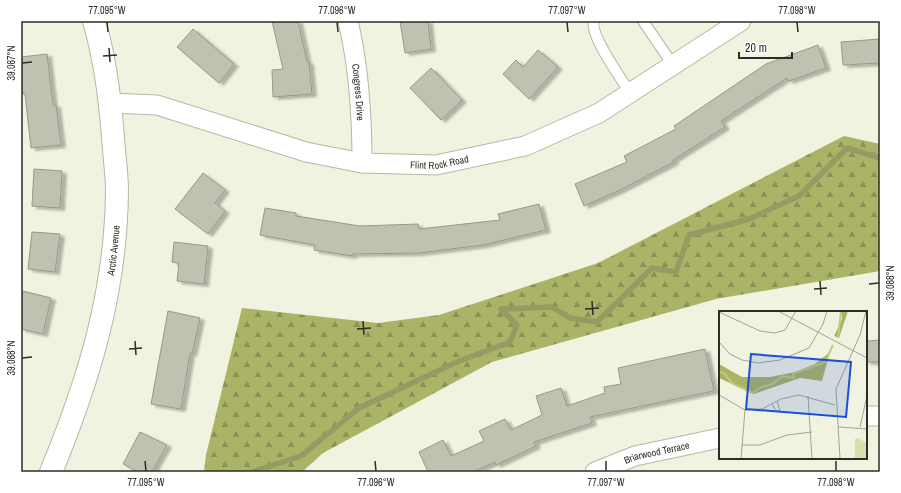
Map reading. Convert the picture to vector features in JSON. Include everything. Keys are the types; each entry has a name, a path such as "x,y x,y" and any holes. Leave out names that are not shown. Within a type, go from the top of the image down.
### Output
{"street":[{"name":"Arctic Avenue","path":"51,472 87,376 103,317 114,244 117,190 111,103 94,21"},
{"name":"Congress Drive","path":"348,21 353,41 362,123 362,163"},
{"name":"Flint Rock Road","path":"111,103 156,105 306,152 362,163 436,165 525,146 600,113 741,21"},
{"path":"867,416 880,416"},
{"name":"Briarwood Terrace","path":"595,472 635,456 719,438"}],"lane":[{"path":"594,21 593,25 596,38 630,93"},
{"path":"643,21 673,65"}],"green space":[{"path":"844,136 880,144 880,271 716,299 492,362 323,453 302,472 204,472 206,455 242,308 378,323 439,315 598,263"}],"building":[{"path":"272,21 298,21 307,62 309,62 312,94 273,97 272,70 283,69"},
{"path":"400,21 428,21 431,49 405,53"},
{"path":"193,29 234,64 219,83 177,47"},
{"path":"880,39 880,63 843,65 841,42"},
{"path":"818,45 826,68 789,81 787,78 721,121 725,127 673,160 674,162 620,190 584,206 575,184 627,162 624,156 676,129 674,126 766,64"},
{"path":"538,50 558,67 529,99 503,74 516,60 523,67"},
{"path":"47,54 53,105 56,105 61,145 31,148 25,94 23,94 21,77 21,57"},
{"path":"431,68 462,100 441,120 410,88"},
{"path":"34,169 62,171 60,208 32,206"},
{"path":"203,173 225,190 215,203 225,211 208,234 175,209"},
{"path":"539,204 546,230 483,245 419,253 352,254 352,256 314,250 315,245 260,235 265,208 296,213 296,216 360,226 418,224 419,229 500,220 498,214"},
{"path":"32,232 60,234 55,272 28,269"},
{"path":"174,242 208,246 204,284 177,281 179,263 172,262"},
{"path":"23,291 51,298 43,334 21,329 21,301"},
{"path":"168,311 200,318 192,354 190,353 181,409 151,404"},
{"path":"880,340 880,362 867,362 867,341"},
{"path":"705,349 714,391 590,417 592,423 534,442 536,446 496,465 495,462 473,472 428,472 419,452 443,440 451,456 484,441 479,431 505,419 511,430 542,415 536,396 561,388 567,406 605,393 604,387 621,384 618,368"},
{"path":"140,432 167,445 152,472 138,472 123,464"}],"waterway":[{"path":"252,472 301,456 359,408 459,361 510,342 517,325 501,309 552,307 570,318 597,322 652,268 676,272 689,235 749,219 799,196 847,148 880,158"}]}
